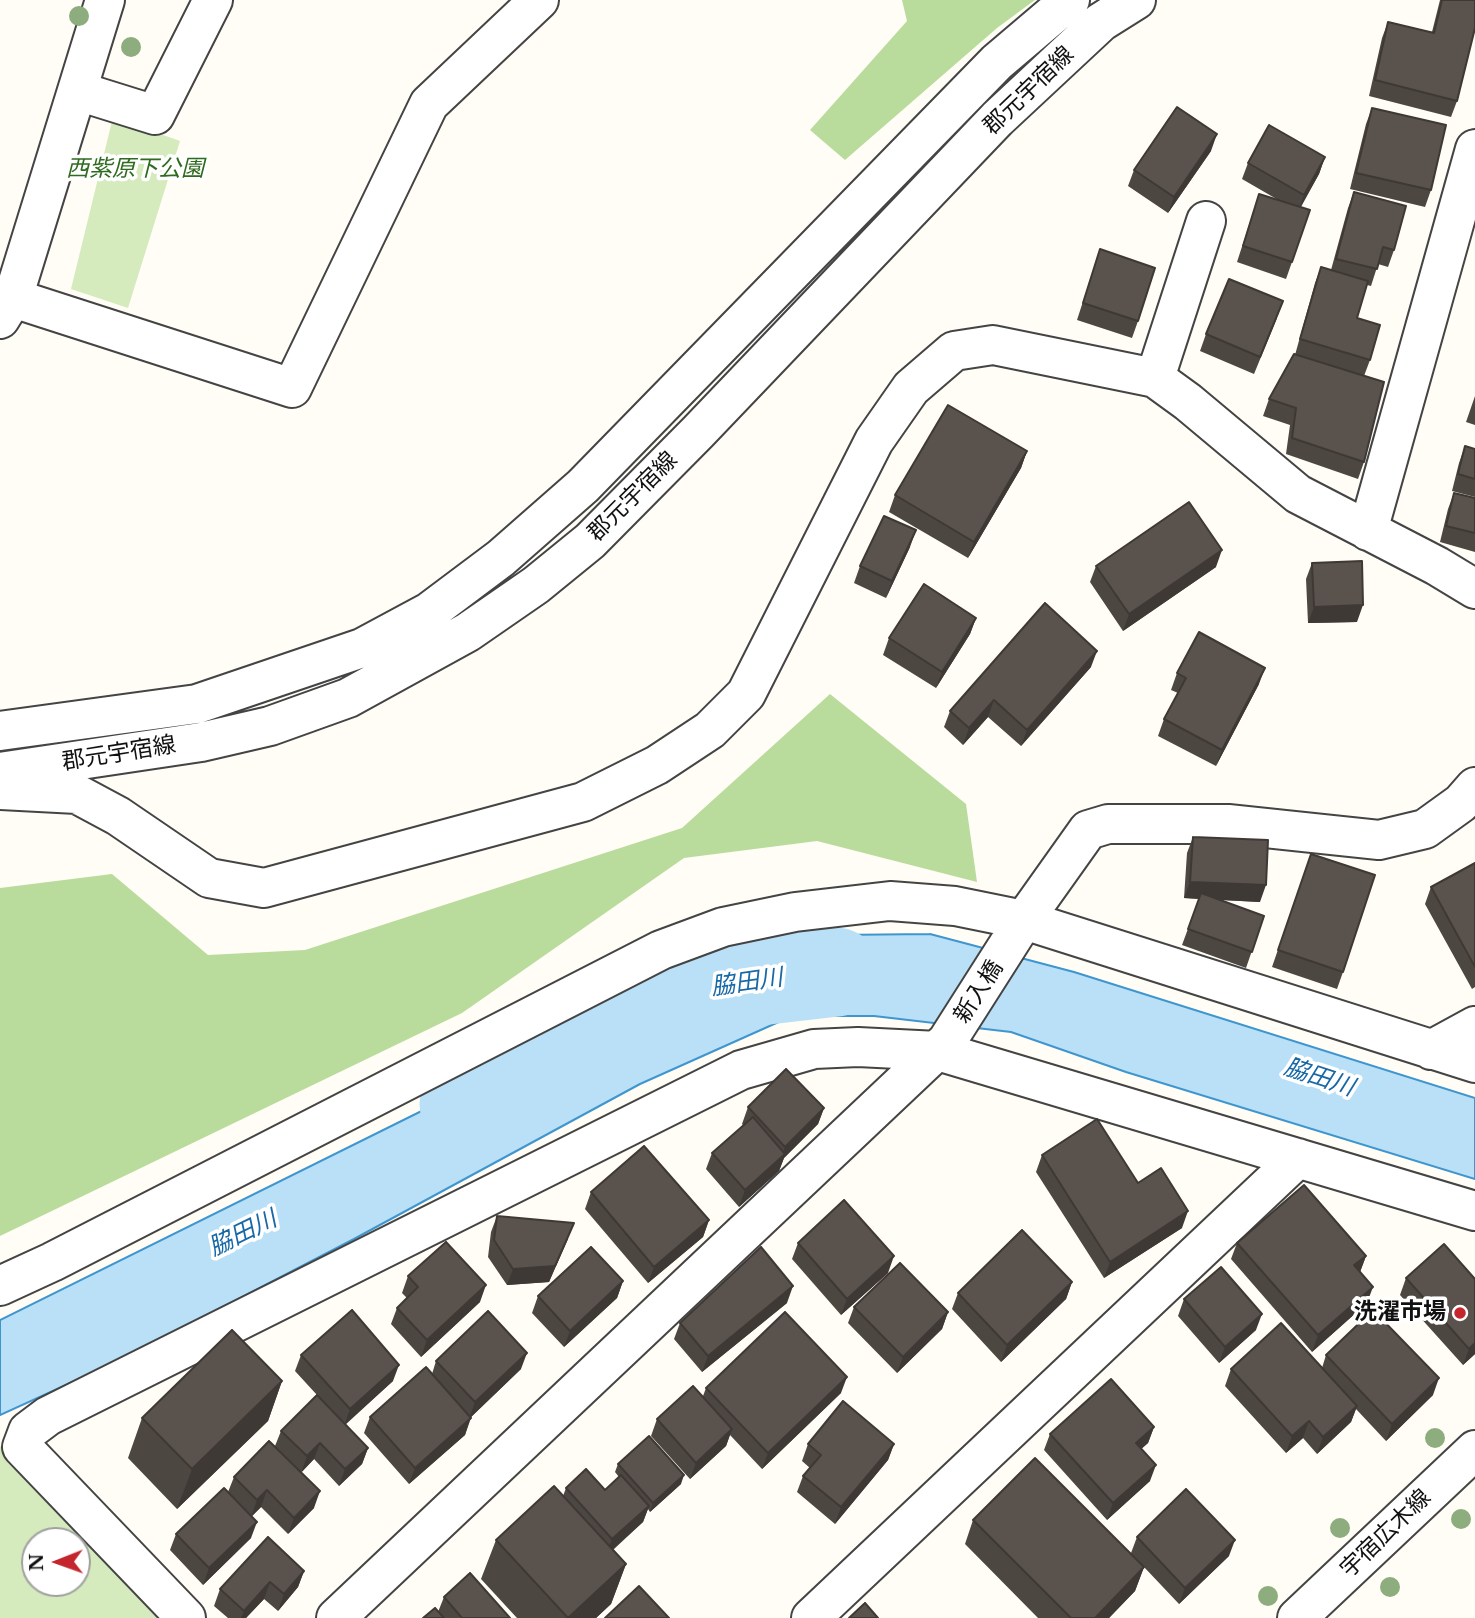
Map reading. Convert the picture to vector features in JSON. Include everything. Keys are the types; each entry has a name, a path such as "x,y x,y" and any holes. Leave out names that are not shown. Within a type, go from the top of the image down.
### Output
{"street":[{"path":"105,0 6,309 292,387 429,104 539,0"},
{"path":"78,91 155,114 213,0"},
{"name":"郡元宇宿線","path":"0,732 197,704 362,648 429,612 501,558 583,486 997,62 1070,0"},
{"name":"郡元宇宿線","path":"0,772 201,742 270,726 348,698 468,632 536,585 590,541 997,120 1101,22 1136,0"},
{"path":"1368,531 1475,149"},
{"path":"1155,378 1206,220"},
{"path":"0,790 77,794 118,816 209,878 264,888 583,802 657,765 700,737 746,694 874,441 911,388 954,351 993,345 1155,378 1188,402 1298,494 1437,566 1475,589"},
{"name":"新入橋","path":"336,1618 942,1046 1017,931 1088,830 1108,824 1228,824 1379,840 1425,829 1461,803 1475,786"},
{"path":"0,1286 52,1262 662,950 723,927 795,912 890,901 955,906 1017,931 1475,1063"},
{"path":"1431,1050 1475,1026"},
{"path":"186,1618 22,1447 28,1430 48,1416 741,1070 814,1049 942,1046 1475,1211"},
{"path":"811,1618 1298,1158"},
{"name":"宇宿広木線","path":"1297,1618 1475,1450"}],"green space":[{"path":"902,0 1035,0 997,28 845,160 810,130 907,21"},
{"name":"西紫原下公園","path":"113,117 180,141 128,308 71,289"},
{"path":"830,694 966,804 977,882 817,841 684,858 462,1013 0,1236 0,888 112,874 208,955 305,950 682,828"},
{"path":"0,1446 76,1527 21,1527 21,1597 91,1597 91,1543 161,1618 0,1618"}],"water":[{"path":"930,934 1074,972 1475,1098 1475,1179 1126,1072 1011,1032 874,1016 792,1016 640,1084 354,1239 125,1358 0,1415 0,1320 472,1086 835,935"}],"building":[{"path":"1442,0 1475,0 1475,28 1457,101 1375,80 1388,22 1434,33"},
{"path":"1177,107 1217,134 1174,197 1134,170"},
{"path":"1372,108 1446,125 1431,190 1356,173"},
{"path":"1269,125 1325,157 1304,195 1248,163"},
{"path":"1354,192 1406,206 1394,250 1383,247 1377,269 1336,259"},
{"path":"1259,194 1310,210 1292,262 1243,246"},
{"path":"1100,249 1155,268 1138,321 1083,303"},
{"path":"1321,267 1368,281 1357,318 1380,325 1370,360 1300,339"},
{"path":"1229,279 1283,301 1260,357 1206,334"},
{"path":"1294,354 1384,382 1364,462 1292,438 1296,408 1269,399"},
{"path":"948,405 1027,451 974,542 895,495"},
{"path":"1465,446 1475,449 1475,479 1458,474"},
{"path":"1454,493 1475,498 1475,533 1446,526"},
{"path":"1189,502 1222,550 1129,614 1096,566"},
{"path":"884,516 916,530 892,581 860,566"},
{"path":"1362,561 1363,605 1314,607 1312,563"},
{"path":"924,584 976,618 942,672 889,638"},
{"path":"1045,603 1097,651 1027,730 994,700 969,728 950,711"},
{"path":"1199,632 1265,668 1222,750 1164,719 1186,678 1177,673"},
{"path":"1193,837 1268,840 1266,885 1190,882"},
{"path":"1311,854 1375,875 1343,972 1278,950"},
{"path":"1475,863 1475,967 1431,887"},
{"path":"1201,893 1264,916 1252,952 1188,929"},
{"path":"786,1069 824,1108 785,1147 748,1107"},
{"path":"753,1117 785,1154 745,1190 712,1153"},
{"path":"1097,1119 1138,1183 1161,1168 1188,1211 1110,1262 1042,1155"},
{"path":"644,1146 709,1220 654,1267 591,1192"},
{"path":"1304,1185 1366,1256 1354,1265 1373,1287 1318,1335 1237,1243"},
{"path":"844,1200 894,1256 847,1299 798,1243"},
{"path":"497,1216 574,1223 555,1266 513,1269 494,1240"},
{"path":"1022,1230 1072,1282 1007,1345 958,1293"},
{"path":"446,1242 486,1285 427,1340 397,1308 418,1287 408,1276"},
{"path":"1444,1244 1475,1279 1475,1343 1469,1349 1406,1278"},
{"path":"591,1247 623,1281 570,1331 538,1296"},
{"path":"761,1247 793,1286 708,1356 680,1323"},
{"path":"900,1263 948,1312 903,1357 854,1307"},
{"path":"1221,1267 1262,1314 1225,1347 1184,1299"},
{"path":"352,1310 399,1365 350,1409 301,1355"},
{"path":"1373,1310 1439,1378 1392,1424 1326,1355"},
{"path":"488,1311 527,1353 475,1402 436,1361"},
{"path":"785,1312 847,1377 768,1453 706,1388"},
{"path":"1281,1323 1357,1406 1323,1437 1309,1421 1292,1436 1231,1369"},
{"path":"232,1330 282,1381 192,1469 142,1418"},
{"path":"426,1367 471,1418 415,1468 370,1417"},
{"path":"1111,1379 1154,1427 1136,1443 1156,1465 1113,1503 1050,1434"},
{"path":"693,1386 732,1429 696,1463 657,1419"},
{"path":"317,1395 368,1448 345,1469 320,1443 307,1456 281,1431"},
{"path":"843,1401 894,1444 841,1507 803,1476 821,1455 808,1444"},
{"path":"649,1436 684,1475 653,1503 618,1464"},
{"path":"269,1441 320,1491 294,1518 267,1490 257,1500 234,1477"},
{"path":"1035,1458 1144,1567 1095,1618 1071,1618 973,1520"},
{"path":"586,1469 605,1490 621,1475 649,1506 612,1539 566,1488"},
{"path":"554,1486 626,1564 568,1618 496,1540"},
{"path":"224,1488 257,1522 209,1568 176,1534"},
{"path":"1186,1489 1235,1540 1185,1588 1137,1537"},
{"path":"268,1537 304,1571 284,1594 270,1582 244,1611 220,1589"},
{"path":"470,1573 510,1618 462,1618 444,1597"},
{"path":"639,1586 669,1618 605,1618"},
{"path":"865,1603 878,1618 849,1618"},
{"path":"435,1608 444,1618 423,1618"}],"waterway":[{"name":"脇田川","path":"464,1104 493,1085 576,1042 706,987 836,972"}],"place":[{"name":"洗濯市場","path":"1460,1313"}]}
